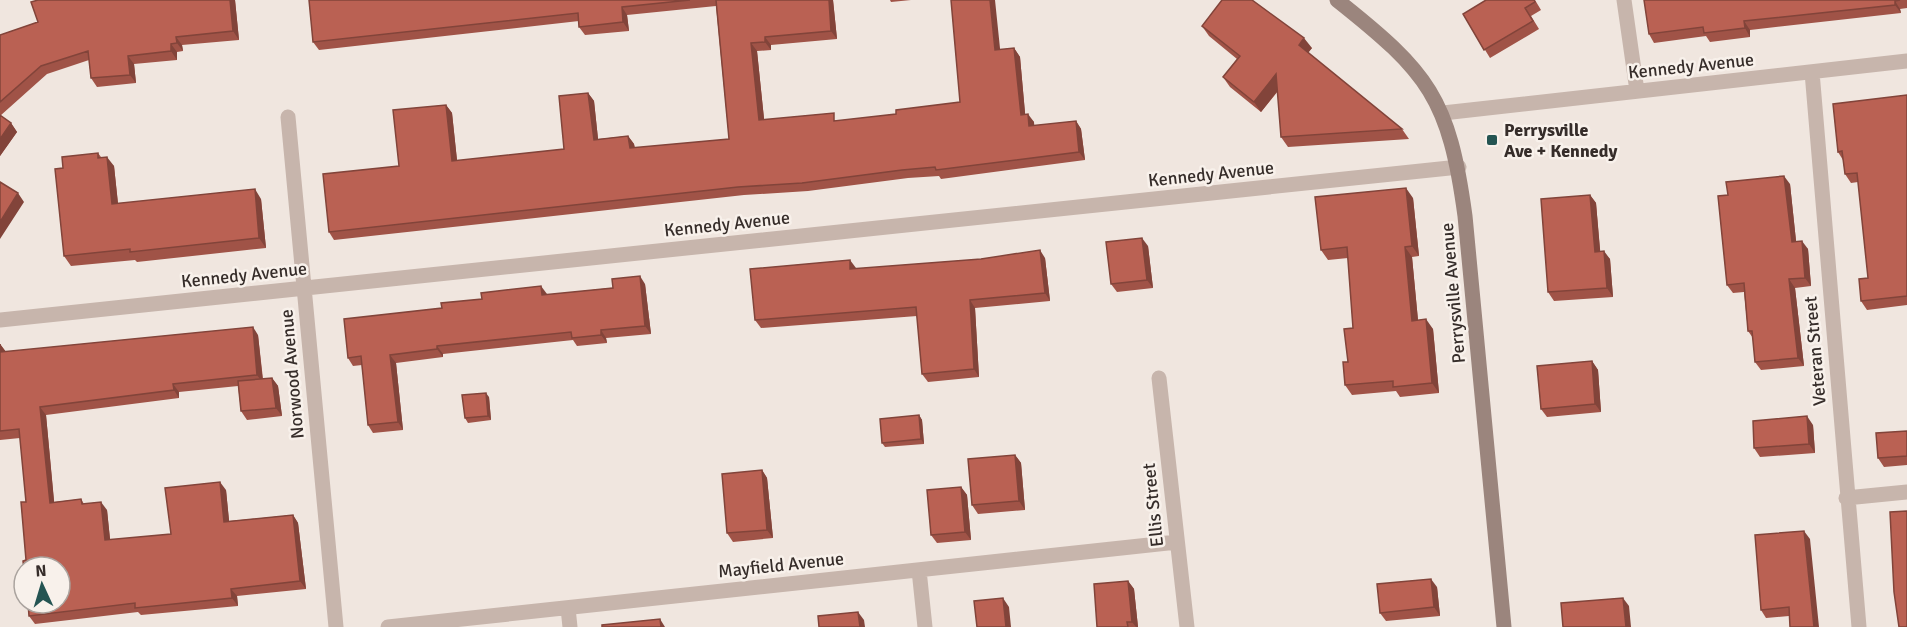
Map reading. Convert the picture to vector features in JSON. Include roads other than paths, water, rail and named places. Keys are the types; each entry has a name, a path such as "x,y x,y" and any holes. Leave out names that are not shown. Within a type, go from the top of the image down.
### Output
{"main road":[{"name":"Perrysville Avenue","path":"1336,0 1373,28 1416,69 1443,113 1459,167 1504,627"}],"street":[{"path":"1624,0 1637,91"},
{"name":"Kennedy Avenue","path":"1443,113 1907,61"},
{"name":"Veteran Street","path":"1812,72 1846,498 1859,627"},
{"name":"Norwood Avenue","path":"288,117 336,627"},
{"name":"Kennedy Avenue","path":"0,320 1459,167"},
{"name":"Ellis Street","path":"1159,378 1187,627"},
{"path":"1846,498 1907,492"},
{"name":"Mayfield Avenue","path":"388,627 1177,542"},
{"path":"919,570 925,627"},
{"path":"568,608 570,627"}],"place":[{"name":"Perrysville Ave + Kennedy","path":"1492,140"}]}
